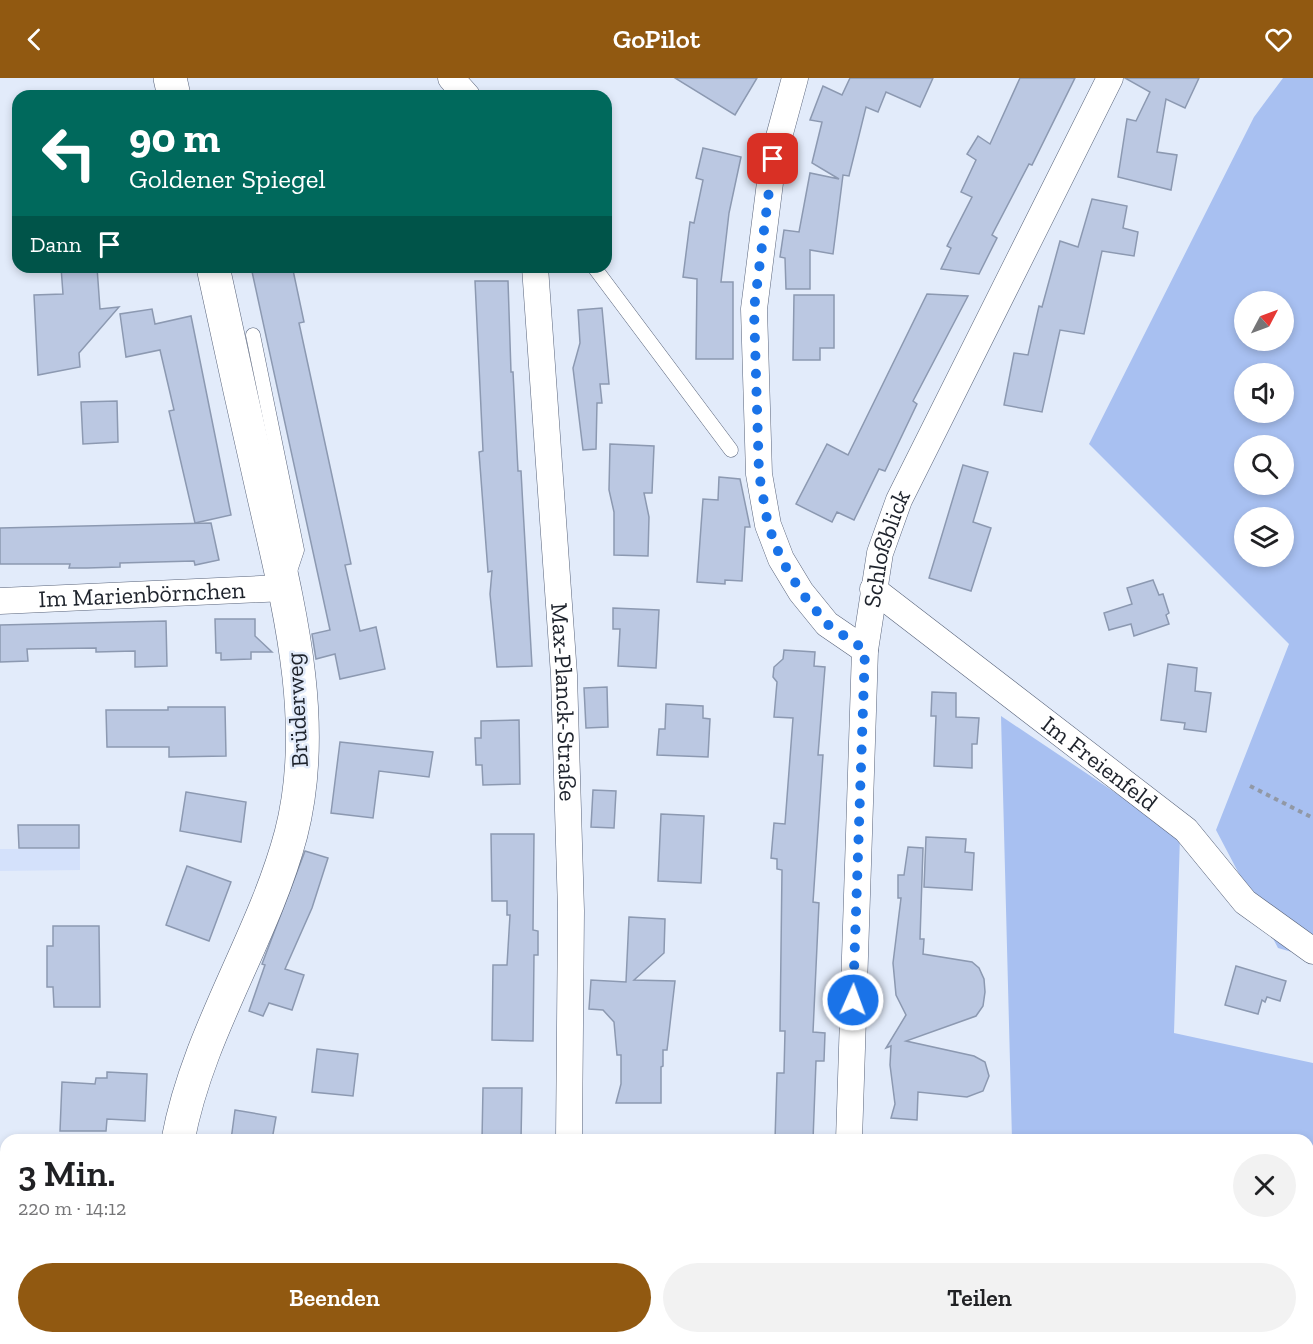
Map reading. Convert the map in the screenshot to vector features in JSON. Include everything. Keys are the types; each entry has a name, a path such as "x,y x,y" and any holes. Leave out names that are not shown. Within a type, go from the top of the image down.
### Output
{"street":[{"path":"450,78 461,90"},
{"path":"795,78 773,159 754,309 759,474 768,525 781,559 801,592 827,624 865,650"},
{"name":"Schloßblick","path":"849,1134 865,650 880,553 899,500 1110,78"},
{"name":"Brüderweg","path":"179,1134 182,1114 210,1033 268,901 291,833 303,762 298,672 284,588 214,273"},
{"name":"Max-Planck-Straße","path":"535,273 564,675 571,911 569,1134"},
{"name":"Im Marienbörnchen","path":"0,600 284,588"},
{"name":"Im Freienfeld","path":"873,589 1186,830 1245,902 1313,951"}],"lane":[{"path":"598,273 731,450"},
{"path":"253,335 297,550 284,588"}],"path":[{"path":"1250,786 1313,818"}],"shaded area":[{"path":"1283,78 1313,78 1313,958 1278,948 1216,830 1289,644 1089,444 1254,117"},
{"path":"1001,716 1180,836 1174,1033 1313,1063 1313,1134 1012,1134"},
{"path":"0,849 80,849 80,870 0,871"}],"building":[{"path":"675,78 757,78 735,115"},
{"path":"850,78 933,78 920,107 886,92 878,112 866,107 849,176 843,175 833,254 810,250 810,289 786,289 785,258 780,257 784,230 799,232 810,173 839,179 812,163 822,122 810,120 823,86 842,95"},
{"path":"1020,78 1075,78 1032,165 1029,164 992,235 997,238 979,274 941,269 951,248 947,246 972,197 961,192 976,160 967,154 978,136 990,144"},
{"path":"1125,78 1199,78 1185,108 1166,99 1157,152 1177,155 1171,190 1118,177 1127,119 1136,121 1150,92"},
{"path":"703,148 741,157 729,213 721,282 733,282 733,359 696,359 697,279 683,277 690,222 694,223 703,180 696,178"},
{"path":"1092,199 1127,206 1123,228 1138,232 1134,256 1102,251 1084,334 1060,330 1042,412 1004,405 1014,353 1028,355 1039,306 1042,307 1060,241 1078,247"},
{"path":"61,273 97,273 100,309 119,307 79,353 80,367 38,375 34,295 63,294"},
{"path":"252,273 294,273 304,322 299,323 351,564 345,565 360,631 376,627 385,669 340,679 335,654 316,659 312,634 330,630"},
{"path":"475,281 508,281 511,372 513,372 518,471 521,471 532,666 497,667 490,594 492,571 488,572 479,452 483,451"},
{"path":"927,294 968,296 913,401 917,404 885,471 879,469 854,520 837,512 832,522 796,504 827,444 848,455"},
{"path":"794,295 834,295 834,348 820,348 820,360 793,360"},
{"path":"602,308 609,384 600,384 602,403 597,403 596,449 583,450 573,368 580,343 578,310"},
{"path":"152,309 155,324 191,316 231,515 195,523 169,411 174,410 160,350 126,357 120,314"},
{"path":"117,401 118,442 83,444 81,402"},
{"path":"610,444 654,446 652,493 644,493 649,517 648,556 614,555 614,512 609,490"},
{"path":"963,465 988,472 973,522 991,528 971,591 929,578"},
{"path":"719,477 740,479 750,527 745,527 742,581 725,580 725,584 697,582 703,499 718,500"},
{"path":"211,523 219,560 195,565 194,561 120,563 120,567 87,568 69,568 70,564 0,564 0,528"},
{"path":"1153,580 1159,595 1163,594 1169,613 1166,615 1169,624 1134,636 1131,624 1109,630 1104,613 1132,604 1127,588"},
{"path":"613,608 659,610 656,668 618,666 620,629 613,629"},
{"path":"215,619 255,619 255,636 272,652 251,652 251,659 221,660 221,653 216,653"},
{"path":"166,621 167,666 135,667 135,651 96,652 96,648 27,649 28,661 0,662 0,625"},
{"path":"784,650 815,652 814,666 825,667 818,755 823,755 813,902 819,903 813,1032 825,1033 824,1061 816,1061 813,1134 775,1134 777,1073 784,1073 785,1031 780,1031 782,870 777,869 777,859 771,858 774,823 785,824 793,718 774,717 777,682 773,677 774,667 783,659"},
{"path":"1168,664 1197,668 1195,691 1211,693 1206,732 1184,729 1185,723 1161,720"},
{"path":"607,687 608,727 586,728 584,688"},
{"path":"932,692 956,693 956,717 979,718 977,744 972,744 972,768 934,766 936,716 931,716"},
{"path":"666,704 703,706 703,718 710,719 708,757 657,755 659,729 665,729"},
{"path":"168,707 225,707 226,756 169,757 169,747 107,747 106,710 168,710"},
{"path":"519,720 520,784 483,785 482,765 476,765 475,738 481,738 481,721"},
{"path":"340,742 433,752 429,777 379,771 373,818 331,813"},
{"path":"593,790 616,791 614,828 591,827"},
{"path":"186,792 246,802 241,842 180,831"},
{"path":"661,814 704,816 701,883 658,881"},
{"path":"18,825 79,825 79,848 19,848"},
{"path":"491,834 534,834 533,930 538,931 538,955 534,955 533,1041 492,1040 493,965 507,965 510,915 507,915 507,901 492,901"},
{"path":"926,837 966,839 965,852 974,853 972,890 924,887"},
{"path":"908,847 923,848 920,939 924,939 923,954 972,962 979,968 984,979 985,992 983,1006 976,1016 906,1041 974,1056 985,1062 989,1076 983,1091 967,1097 918,1092 917,1120 891,1118 895,1104 890,1065 891,1046 886,1048 906,1015 896,995 893,963 901,898 898,898 898,875 904,875"},
{"path":"305,851 328,858 312,908 285,969 304,975 292,1010 269,1003 263,1016 249,1011 265,965 262,964"},
{"path":"187,866 231,882 209,941 166,925"},
{"path":"629,917 665,919 664,953 634,980 675,981 667,1050 663,1050 663,1066 661,1067 661,1103 616,1103 621,1084 621,1055 617,1055 614,1022 603,1010 589,1009 591,980 626,982"},
{"path":"53,926 99,926 100,1007 54,1007 53,987 47,987 47,946 53,946"},
{"path":"1236,966 1286,981 1280,1001 1267,997 1265,1002 1262,1000 1258,1014 1225,1005"},
{"path":"317,1049 358,1054 353,1096 312,1092"},
{"path":"107,1072 147,1074 145,1121 107,1119 106,1131 60,1131 62,1082 95,1084 96,1078 107,1078"},
{"path":"483,1088 522,1088 521,1134 482,1134"},
{"path":"235,1110 276,1117 273,1134 232,1134"}],"route":[{"path":"773,159 754,309 759,474 768,525 781,559 801,592 827,624 865,650 853,1000"}]}
